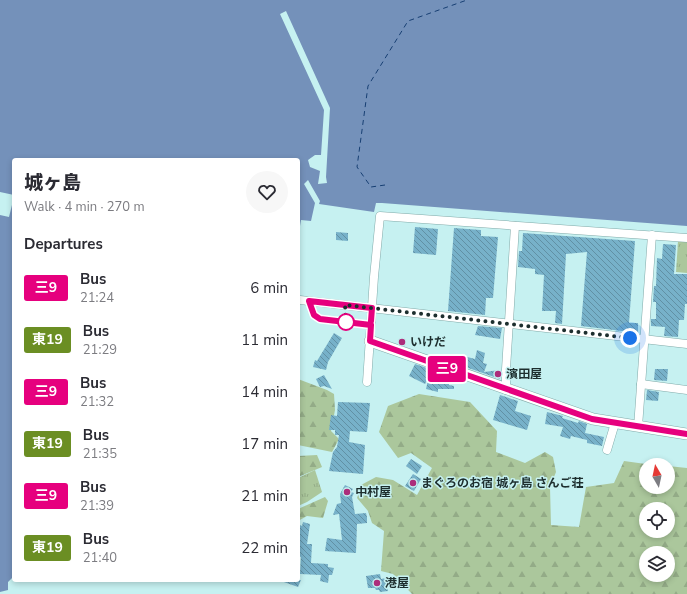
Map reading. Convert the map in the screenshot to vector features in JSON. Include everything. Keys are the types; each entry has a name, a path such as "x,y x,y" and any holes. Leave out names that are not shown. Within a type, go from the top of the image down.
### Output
{"street":[{"path":"367,382 380,216 687,238"},
{"path":"506,390 515,226"},
{"path":"638,427 652,235"},
{"path":"300,300 687,344"},
{"path":"370,341 569,412 615,423 687,434"},
{"path":"641,384 687,390"},
{"path":"607,450 615,423"}],"green space":[{"path":"678,241 687,242 687,273 676,272"},
{"path":"300,380 334,394 335,410 331,431 339,439 332,452 300,445"},
{"path":"419,394 470,402 497,431 496,452 525,463 545,452 553,457 556,472 550,487 551,525 579,527 586,487 614,483 624,461 639,463 639,494 675,494 675,467 687,468 687,594 412,594 393,574 381,571 384,531 372,523 368,511 357,498 361,485 376,477 393,480 417,495 432,468 411,453 398,458 379,432 388,406"},
{"path":"317,455 322,467 300,476 300,456"},
{"path":"315,470 322,492 300,505 300,477"},
{"path":"325,497 328,501 323,518 307,516 300,520 300,508"}],"water":[{"path":"0,0 687,0 687,226 382,203 376,203 374,212 319,204 320,201 308,180 304,184 315,203 311,221 301,220 300,226 300,158 12,158 12,195 0,192"},
{"path":"12,205 12,578 8,582 8,590 0,592 0,215 9,217"}],"pier":[{"path":"286,11 330,108 326,177 327,183 318,184 320,171 310,167 308,160 315,155 321,155 324,110 280,14"}],"building":[{"path":"415,227 438,229 436,255 413,253"},
{"path":"454,228 481,230 481,236 498,237 493,298 486,298 485,315 448,311"},
{"path":"336,232 348,233 348,241 336,240"},
{"path":"523,233 635,241 629,323 638,323 638,333 581,326 587,252 566,254 562,324 555,323 556,311 542,311 544,275 535,274 535,269 518,267 519,251 522,251"},
{"path":"663,244 676,245 674,274 687,274 687,304 685,304 684,320 679,320 678,337 664,336 665,327 651,326 651,319 656,319 656,302 653,302 654,286 656,286 657,258 662,259"},
{"path":"478,326 502,328 500,339 475,335"},
{"path":"334,333 342,338 328,362 326,370 313,367 315,360 317,361"},
{"path":"477,350 485,353 483,363 487,364 484,372 500,370 500,379 454,363 456,354 475,359"},
{"path":"415,364 433,370 425,384 409,376"},
{"path":"655,369 668,369 667,381 654,380"},
{"path":"324,375 332,389 324,386 320,387 316,379"},
{"path":"442,376 449,376 449,385 454,386 454,389 438,389 438,392 426,389 428,380 442,383"},
{"path":"647,390 659,392 658,401 646,400"},
{"path":"500,395 518,401 515,411 531,416 527,430 493,420"},
{"path":"338,402 370,403 367,432 350,431 349,442 365,445 363,474 329,471 333,452 337,447 339,435 335,435 335,430 329,430 331,415 337,416"},
{"path":"547,412 563,416 562,418 578,423 579,421 587,424 585,433 604,437 602,446 587,443 587,440 571,436 570,439 560,436 563,427 545,424"},
{"path":"411,459 422,466 417,474 406,466"},
{"path":"413,474 421,479 414,491 405,486"},
{"path":"345,485 353,489 351,492 354,493 352,497 355,514 366,513 367,523 357,524 356,553 325,551 327,538 342,540 339,514 333,515 337,504 341,503 340,494"},
{"path":"303,522 310,524 307,544 312,544 311,563 328,564 328,567 334,568 332,575 329,575 328,583 320,581 321,575 300,574 300,525 302,526"},
{"path":"380,574 381,579 386,578 388,591 380,592 375,588 368,588 366,576"},
{"path":"301,580 298,587 284,582 300,582"}],"ferry route":[{"path":"385,185 371,187 357,167 368,86 408,21 467,0"}],"bus line":[{"name":"三9","path":"371,321 372,308 309,301 314,315 320,319 371,325 370,341 569,412 605,422 687,434"}],"place":[{"name":"いけだ","path":"402,342"},
{"name":"濱田屋","path":"498,374"},
{"name":"まぐろのお宿 城ヶ島 さんご荘","path":"413,483"},
{"name":"中村屋","path":"347,492"},
{"name":"港屋","path":"377,583"}],"route":[{"path":"346,322 345,305 630,338"}]}
